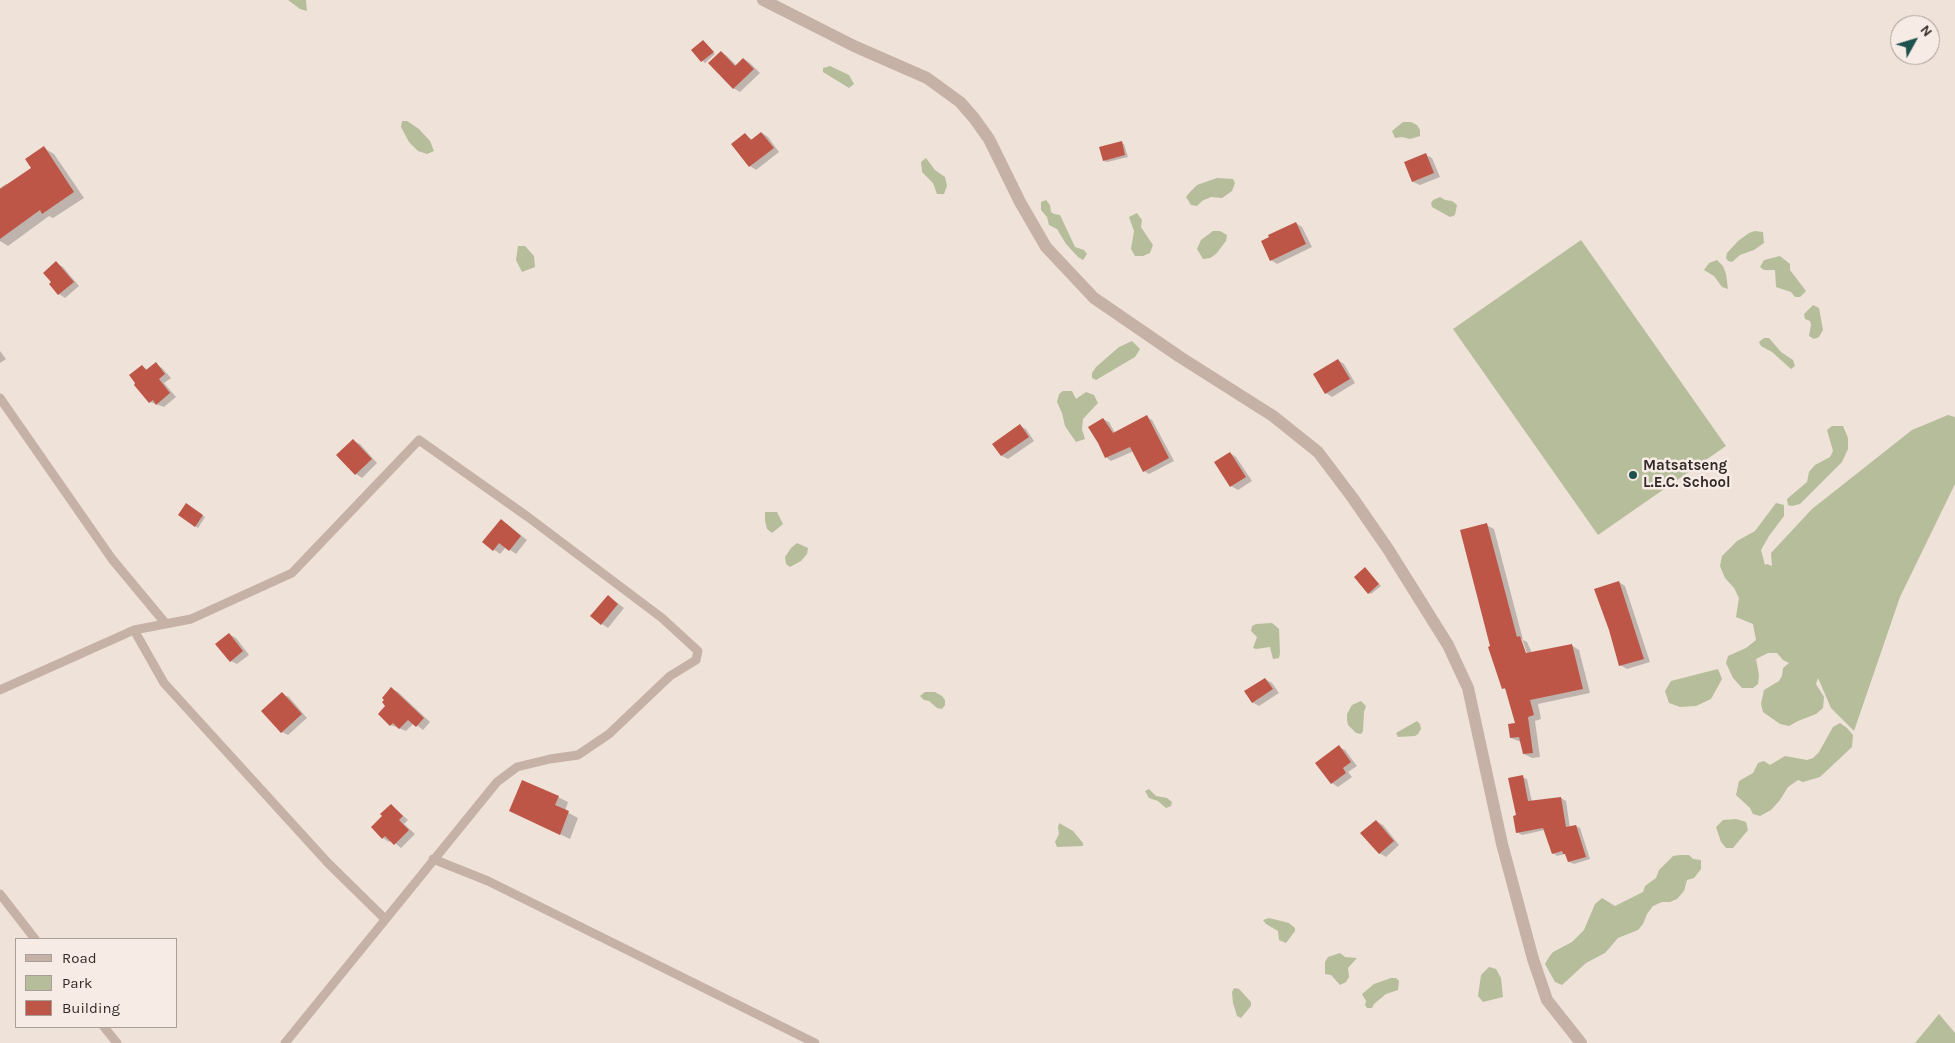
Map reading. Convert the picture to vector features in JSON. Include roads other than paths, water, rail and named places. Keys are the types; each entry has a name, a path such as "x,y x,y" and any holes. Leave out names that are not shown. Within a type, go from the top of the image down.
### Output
{"street":[{"path":"764,0 854,46 927,78 960,102 989,139 1020,202 1046,247 1094,298 1180,357 1273,416 1318,452 1388,548 1448,645 1468,688 1502,844 1532,958 1547,1000 1581,1043"}],"lane":[{"path":"0,398 112,558 166,624"},
{"path":"0,690 134,630 191,619 292,573 419,440 528,517 662,618 698,651 696,660 670,676 609,734 578,755 517,767 496,782 286,1043"},
{"path":"134,630 164,683 328,863 385,919"},
{"path":"433,859 488,881 815,1043"},
{"path":"0,894 34,938"},
{"path":"105,1028 117,1043"}],"place":[{"name":"Matsatseng L.E.C. School","path":"1633,475"}]}
